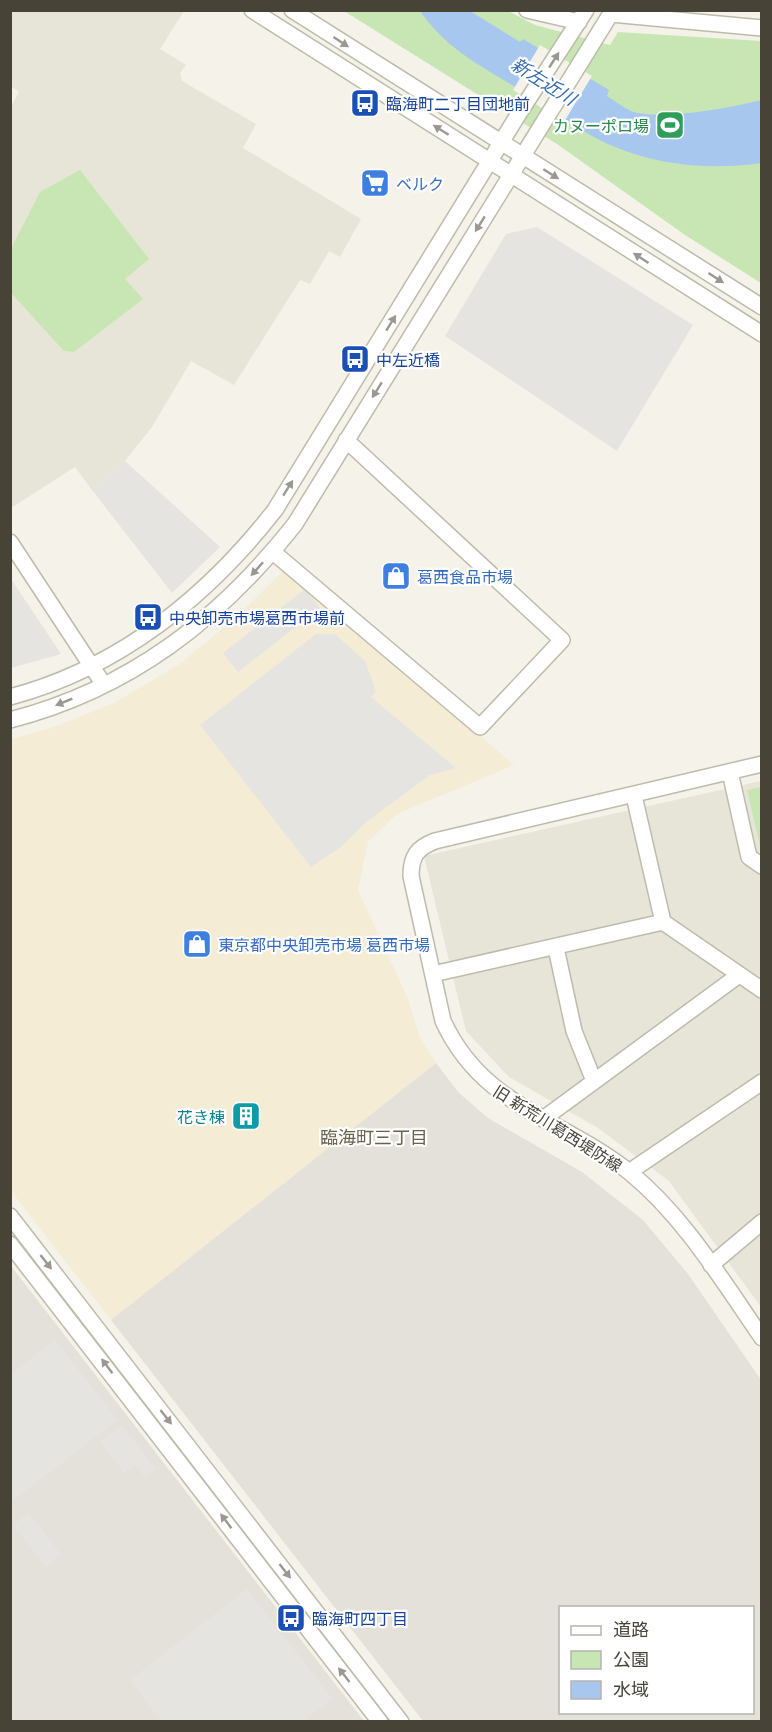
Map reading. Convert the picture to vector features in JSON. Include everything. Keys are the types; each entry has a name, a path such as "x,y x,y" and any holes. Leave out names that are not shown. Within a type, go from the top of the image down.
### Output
{"street":[{"path":"252,10 762,334"},
{"path":"292,10 762,307"},
{"path":"10,697 70,676 152,631 203,591 255,536 275,510 518,115 582,16 527,10"},
{"path":"10,720 37,713 130,673 197,627 273,552 295,524 612,12 762,28"},
{"path":"273,552 480,728 562,640 346,440"},
{"path":"10,542 104,685"},
{"name":"旧 新荒川葛西堤防線","path":"762,764 422,845 411,863 411,876 443,1022 467,1062 485,1082 505,1097 593,1146 629,1172 669,1210 762,1338"},
{"path":"730,772 749,857 762,866"},
{"path":"634,796 663,922 762,990"},
{"path":"433,974 663,922"},
{"path":"556,948 574,1031 594,1081"},
{"path":"543,1119 739,975"},
{"path":"629,1172 762,1082"},
{"path":"10,1216 63,1296 380,1722"},
{"path":"711,1265 762,1222"},
{"path":"10,1244 63,1296 401,1722"},
{"path":"370,1709 383,1698"}],"shaded area":[{"path":"11,11 184,11 160,49 186,65 180,73 182,81 256,124 243,148 361,219 340,257 329,251 310,284 300,280 234,385 191,361 152,427 125,461 92,490 75,467 11,508 10,109 19,92 11,86"},
{"path":"537,227 693,325 617,451 445,336 506,234"},
{"path":"125,461 220,547 172,593 92,490"},
{"name":"東京都中央卸売市場 葛西市場","path":"285,569 514,765 397,814 368,842 358,890 408,999 420,1038 436,1063 111,1320 11,1191 11,739 54,727 114,703 178,665 231,622"},
{"path":"11,579 61,654 11,668"},
{"path":"305,589 320,608 238,672 223,653"},
{"path":"316,634 335,634 365,661 376,691 371,697 456,768 430,775 365,823 342,846 311,867 200,725"},
{"path":"761,781 761,1307 669,1181 598,1128 509,1077 466,1031 424,856"},
{"path":"436,1063 459,1093 488,1118 582,1172 643,1220 688,1274 761,1380 761,1721 423,1721 111,1320"},
{"path":"11,1266 364,1721 11,1721"},
{"path":"55,1340 118,1420 11,1502 11,1374"},
{"path":"122,1425 156,1469 145,1477 135,1465 124,1473 100,1442"},
{"path":"29,1513 61,1554 46,1567 13,1525"},
{"path":"247,1589 333,1699 304,1721 161,1721 130,1680"}],"green space":[{"path":"344,11 508,11 535,25 610,45 618,32 761,41 761,283 685,235 557,144"},
{"path":"80,170 149,259 125,279 143,299 74,352 64,351 11,293 11,249 40,192"},
{"path":"762,787 761,850 747,790"}],"water":[{"name":"新左近川","path":"420,11 470,11 520,42 523,39 609,90 607,96 631,111 643,114 677,114 714,110 761,100 761,163 739,166 693,165 648,158 605,143 576,127 463,54 441,36"}],"pier":[{"path":"540,45 592,76 564,122 513,90"}],"place":[{"name":"臨海町二丁目団地前","path":"365,103"},
{"name":"カヌーポロ場","path":"670,125"},
{"name":"ベルク","path":"375,183"},
{"name":"中左近橋","path":"355,359"},
{"name":"葛西食品市場","path":"396,576"},
{"name":"中央卸売市場葛西市場前","path":"148,617"},
{"name":"東京都中央卸売市場 葛西市場","path":"197,944"},
{"name":"花き棟","path":"246,1116"},
{"name":"臨海町四丁目","path":"291,1618"}],"district":[{"name":"臨海町三丁目","path":"374,1137"}]}
